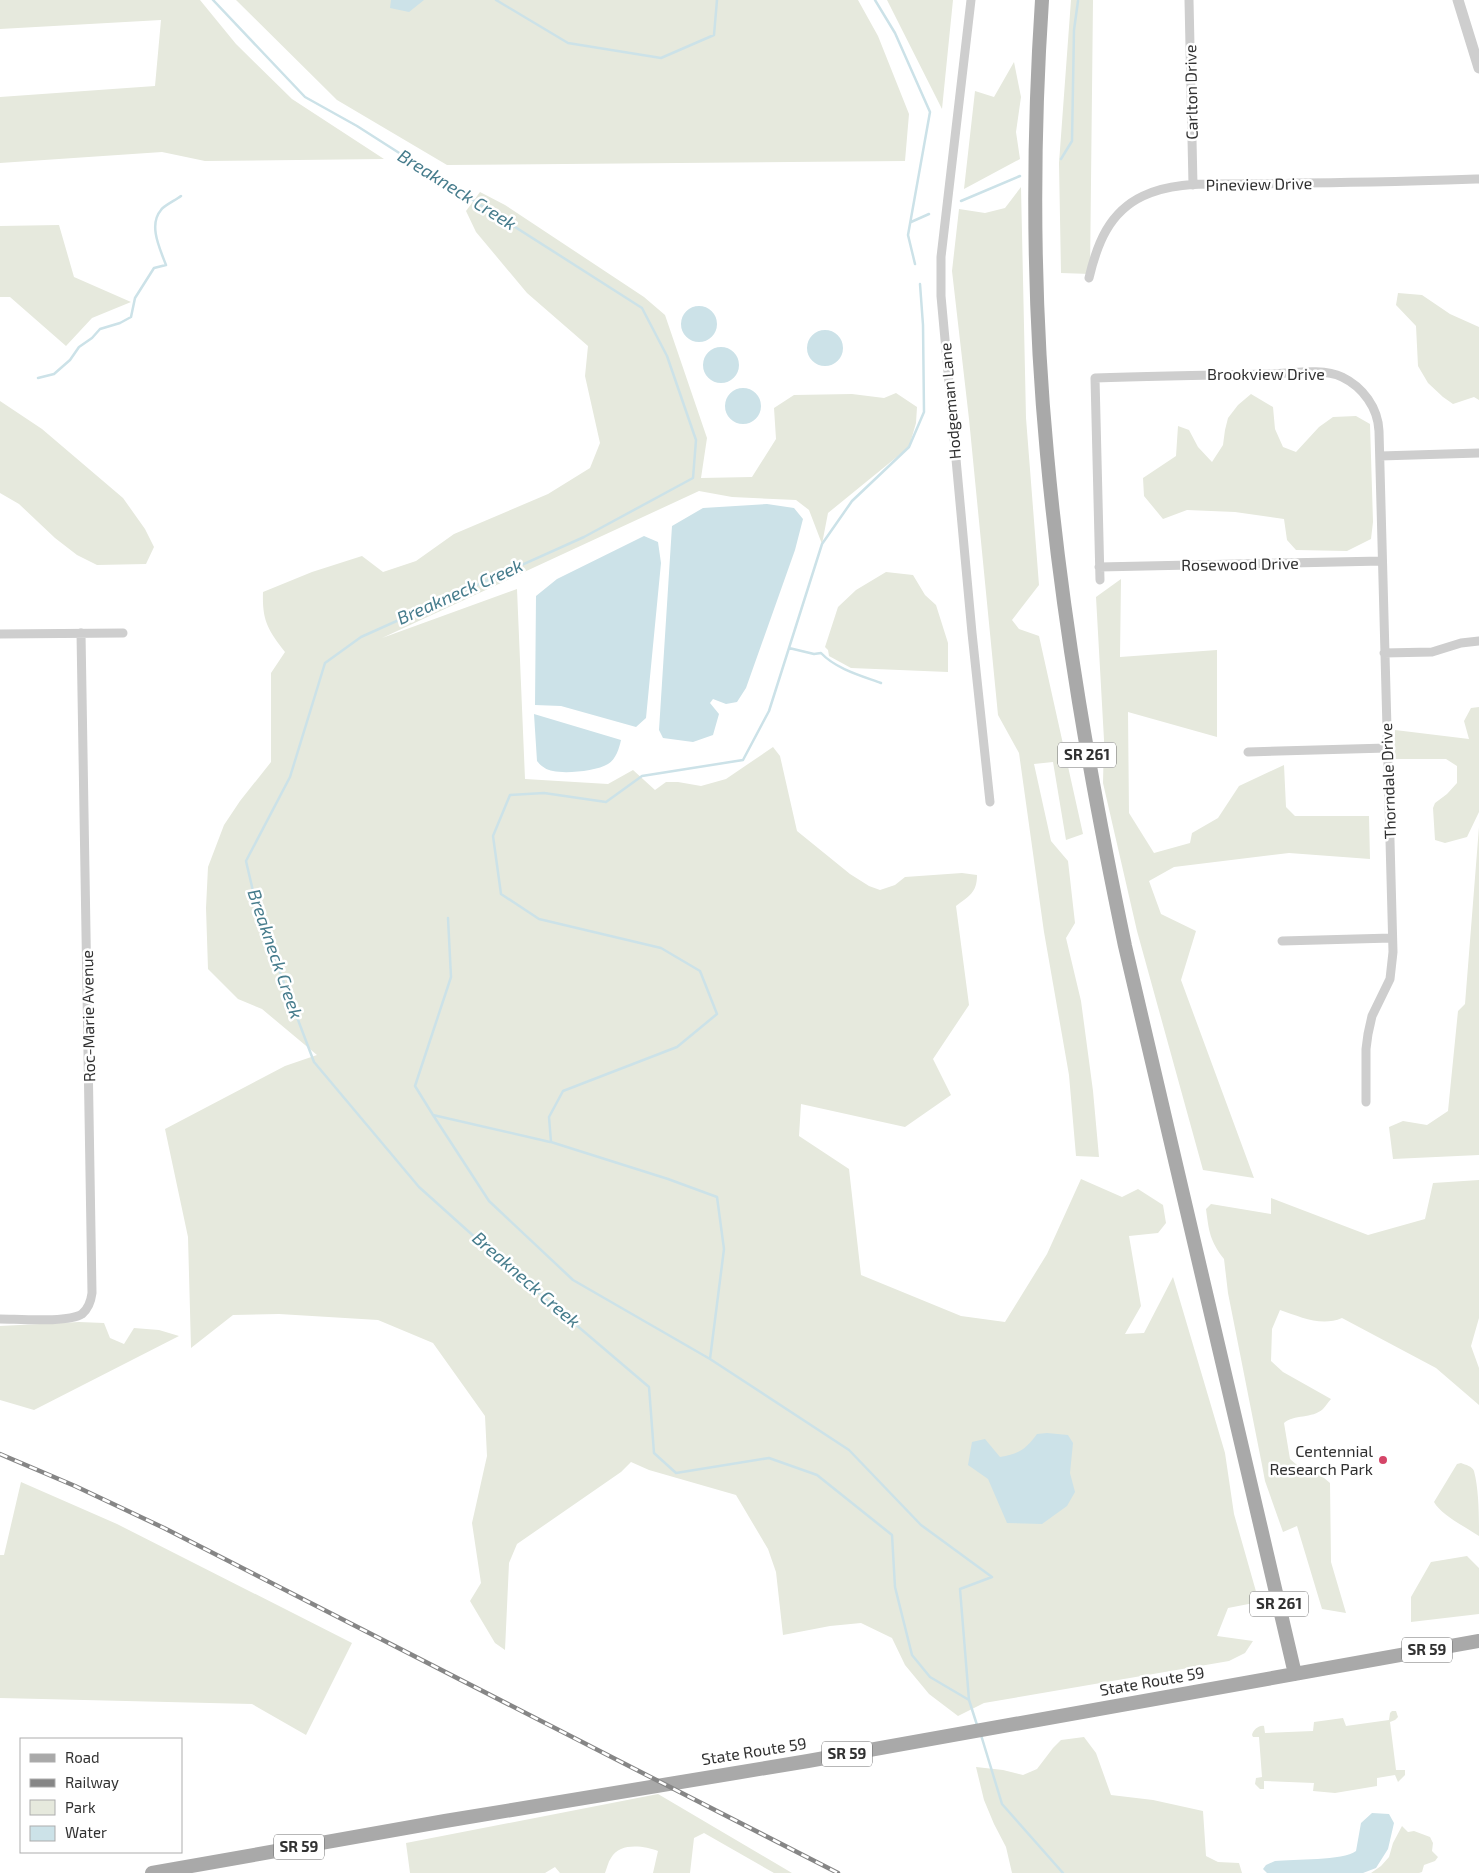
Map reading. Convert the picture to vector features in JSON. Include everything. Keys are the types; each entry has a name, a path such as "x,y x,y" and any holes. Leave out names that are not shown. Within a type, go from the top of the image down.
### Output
{"main road":[{"name":"SR 261","path":"1042,0 1036,143 1037,272 1041,359 1046,453 1079,706 1101,832 1125,946 1295,1674"},
{"name":"State Route 59","path":"152,1873 188,1870 436,1823 922,1740 1479,1641"}],"street":[{"name":"Hodgeman Lane","path":"971,0 941,257 941,296 971,624 990,802"},
{"name":"Carlton Drive","path":"1189,0 1193,184"},
{"path":"1458,0 1479,68"},
{"name":"Pineview Drive","path":"1089,278 1101,236 1119,212 1148,194 1166,188 1193,184 1343,183 1479,179"},
{"name":"Brookview Drive","path":"1099,567 1095,378 1294,372 1335,374 1355,385 1363,393 1374,410 1378,420 1380,456"},
{"path":"1380,456 1479,453"},
{"name":"Thorndale Drive","path":"1366,1102 1366,1049 1368,1034 1372,1016 1392,970 1391,848 1384,653 1380,456"},
{"name":"Rosewood Drive","path":"1099,567 1382,561"},
{"path":"1099,567 1100,580"},
{"name":"Roc-Marie Avenue","path":"0,1319 52,1319 80,1315 89,1305 92,1294 81,633"},
{"path":"0,634 123,634"},
{"path":"1384,653 1432,652 1461,643 1479,641"},
{"path":"1248,752 1387,748"},
{"path":"1282,941 1392,938"}],"green space":[{"path":"0,0 200,0 236,44 292,99 384,159 205,161 162,152 0,163 0,97 155,86 161,20 0,29"},
{"path":"236,0 858,0 878,36 909,114 905,161 447,165 337,100"},
{"path":"887,0 953,0 942,109"},
{"path":"1071,0 1093,0 1090,274 1061,273 1059,163"},
{"path":"1014,62 1021,97 1016,132 1020,159 964,189 975,91 994,97"},
{"path":"1021,187 1026,418 1039,585 1012,620 1019,629 1039,636 1083,834 1066,840 1053,762 1034,764 1051,841 1068,861 1075,923 1066,938 1081,1001 1093,1091 1099,1157 1076,1156 1069,1075 1044,932 1019,753 998,715 969,419 952,271 959,209 985,213 1005,208"},
{"path":"480,192 505,205 644,297 665,315 707,438 701,478 752,477 776,439 774,408 794,395 852,394 884,398 896,393 917,407 916,423 909,447 828,513 822,544 809,510 796,500 732,497 699,491 382,638 517,589 525,779 608,784 633,770 655,790 666,782 701,786 726,779 773,747 780,756 797,831 850,874 869,886 880,890 895,885 905,877 962,873 977,875 974,890 956,906 969,1005 933,1059 951,1095 905,1127 801,1104 799,1136 849,1169 861,1275 961,1316 1005,1322 1047,1254 1081,1179 1122,1197 1138,1189 1163,1205 1166,1223 1158,1233 1129,1236 1141,1306 1125,1334 1144,1333 1173,1277 1225,1453 1234,1514 1259,1602 1228,1608 1217,1636 1253,1641 1245,1653 1229,1661 984,1703 958,1716 929,1694 905,1665 892,1638 861,1623 830,1626 783,1635 776,1572 768,1549 736,1495 649,1470 631,1462 621,1472 517,1544 509,1563 505,1650 495,1643 470,1601 481,1583 472,1523 487,1456 485,1416 433,1343 378,1320 279,1314 233,1315 191,1348 188,1237 165,1129 285,1066 317,1055 262,1009 238,999 208,969 206,908 208,867 224,825 240,801 271,762 271,673 285,652 267,625 263,592 312,572 362,556 383,572 416,561 454,534 548,494 590,468 600,443 585,376 588,346 527,293 476,232 466,211"},
{"path":"59,225 74,277 131,302 92,318 66,346 10,297 0,297 0,226"},
{"path":"1398,293 1422,295 1450,314 1479,327 1479,400 1474,397 1453,404 1428,383 1418,366 1416,326 1396,305"},
{"path":"1251,394 1273,407 1275,429 1283,447 1296,452 1319,427 1333,417 1356,416 1370,424 1373,522 1371,539 1347,551 1296,550 1287,540 1284,519 1235,512 1187,510 1163,519 1144,496 1143,478 1176,456 1178,426 1189,430 1198,447 1212,462 1223,445 1228,418 1238,405"},
{"path":"0,401 42,429 123,498 145,529 154,547 146,564 97,565 77,555 55,538 19,504 0,493"},
{"path":"886,572 913,575 925,595 936,605 948,643 948,672 851,668 829,656 828,650 825,647 838,607 856,590"},
{"path":"1121,579 1120,657 1217,650 1217,737 1128,712 1129,813 1154,853 1190,843 1192,833 1218,818 1239,786 1284,765 1286,807 1295,816 1369,816 1370,859 1289,853 1174,867 1149,881 1161,914 1196,931 1181,980 1254,1178 1203,1170 1137,931 1103,783 1104,740 1096,597"},
{"path":"1479,707 1479,812 1467,837 1445,843 1435,840 1433,808 1435,803 1457,783 1457,766 1446,759 1394,759 1395,730 1469,739 1464,721 1471,708"},
{"path":"1479,827 1479,1155 1393,1159 1389,1127 1403,1121 1427,1125 1448,1111 1458,1011 1465,1004"},
{"path":"1479,1180 1479,1318 1471,1346 1479,1368 1479,1405 1436,1368 1342,1318 1326,1322 1303,1318 1280,1310 1272,1329 1271,1361 1283,1372 1331,1399 1319,1412 1293,1418 1284,1423 1290,1459 1297,1465 1302,1474 1317,1472 1330,1483 1331,1562 1346,1613 1322,1609 1297,1526 1283,1532 1265,1481 1228,1293 1224,1259 1211,1236 1206,1209 1211,1204 1271,1214 1271,1198 1368,1235 1425,1219 1433,1183"},
{"path":"79,1322 104,1323 110,1338 124,1344 134,1328 159,1330 179,1336 34,1410 0,1400 0,1326"},
{"path":"1461,1463 1473,1469 1476,1478 1479,1536 1442,1512 1434,1502 1457,1464"},
{"path":"21,1482 117,1524 352,1643 306,1735 252,1704 0,1698 0,1555 4,1555"},
{"path":"1467,1556 1479,1568 1479,1614 1411,1622 1411,1597 1431,1562"},
{"path":"1392,1711 1396,1711 1398,1717 1390,1722 1396,1770 1405,1770 1405,1775 1398,1782 1395,1775 1377,1778 1377,1786 1335,1793 1313,1791 1314,1783 1264,1781 1264,1789 1260,1789 1255,1784 1256,1778 1262,1777 1259,1737 1253,1737 1252,1735 1258,1727 1264,1726 1265,1733 1313,1731 1314,1722 1343,1718 1346,1726 1389,1720"},
{"path":"1084,1737 1096,1753 1111,1795 1153,1800 1203,1811 1206,1856 1218,1862 1239,1863 1242,1873 1012,1873 1006,1847 984,1800 976,1767 1003,1770 1023,1775 1037,1769 1061,1740"},
{"path":"658,1794 792,1873 774,1873 704,1833 694,1838 690,1873 653,1873 658,1851 639,1847 626,1847 615,1853 609,1861 605,1873 560,1873 555,1867 545,1873 410,1873 406,1843"},
{"path":"1402,1826 1408,1832 1414,1831 1430,1837 1433,1843 1432,1851 1438,1857 1435,1861 1424,1865 1422,1872 1419,1873 1371,1873 1389,1857 1393,1843"}],"water":[{"path":"391,0 424,0 409,12 390,8"},
{"path":"699,306 712,311 717,324 712,337 699,342 686,337 681,324 686,311"},
{"path":"825,330 838,335 843,348 838,361 825,366 812,361 807,348 812,335"},
{"path":"721,347 734,352 739,365 734,378 721,383 708,378 703,365 708,352"},
{"path":"743,388 756,393 761,406 756,419 743,424 730,419 725,406 730,393"},
{"path":"767,504 794,508 803,519 795,550 746,688 737,702 726,704 713,699 710,703 719,714 713,735 693,742 663,738 659,730 672,526 703,508"},
{"path":"644,536 658,542 661,563 646,718 636,727 561,706 535,705 536,596 557,579"},
{"path":"534,714 621,740 617,754 608,764 589,770 566,772 546,769 537,761"},
{"path":"1037,1434 1068,1435 1073,1443 1070,1473 1075,1492 1067,1506 1042,1524 1007,1523 988,1479 968,1465 972,1442 985,1439 1000,1457 1022,1450"},
{"path":"1372,1813 1389,1814 1394,1823 1388,1849 1376,1868 1363,1873 1267,1873 1263,1869 1266,1865 1275,1861 1330,1858 1356,1851 1361,1823"}],"waterway":[{"name":"Breakneck Creek","path":"213,0 305,97 357,126 642,308 667,356 696,440 693,478 584,537 361,637 325,663 290,777 246,861 259,917 314,1062 419,1187 507,1266 649,1387 654,1453 676,1473 769,1458 817,1475 892,1535 895,1587 912,1655 930,1677 969,1700"},
{"path":"496,0 568,43 661,58 714,35 717,0"},
{"path":"875,0 895,33 930,112 908,235 915,264"},
{"path":"1061,159 1072,141 1074,30 1078,1"},
{"path":"961,201 1020,176"},
{"path":"38,378 54,374 70,360 79,347 92,338 100,329 120,323 131,317 135,298 154,268 166,265 156,237 155,223 157,216 164,207 181,196"},
{"path":"911,222 929,214"},
{"path":"920,284 923,325 924,412 909,447 852,501 822,544 769,711 743,760 642,776 606,802 544,793 510,795 493,836 501,894 539,919 661,948 700,971 717,1014 677,1047 563,1091 549,1117 551,1142 668,1179 717,1197 724,1249 710,1359 849,1450 921,1525 992,1577 960,1589 969,1700 977,1725"},
{"path":"789,648 814,654 821,653 842,668 881,683"},
{"path":"448,918 451,977 415,1086 433,1115 550,1142"},
{"path":"433,1115 489,1201 573,1280 710,1359"},
{"name":"Breakneck Creek","path":"981,1735 1002,1804 1063,1873"}],"railway":[{"path":"0,1454 75,1486 164,1528 838,1873"}],"place":[{"name":"Centennial Research Park","path":"1383,1460"}]}
